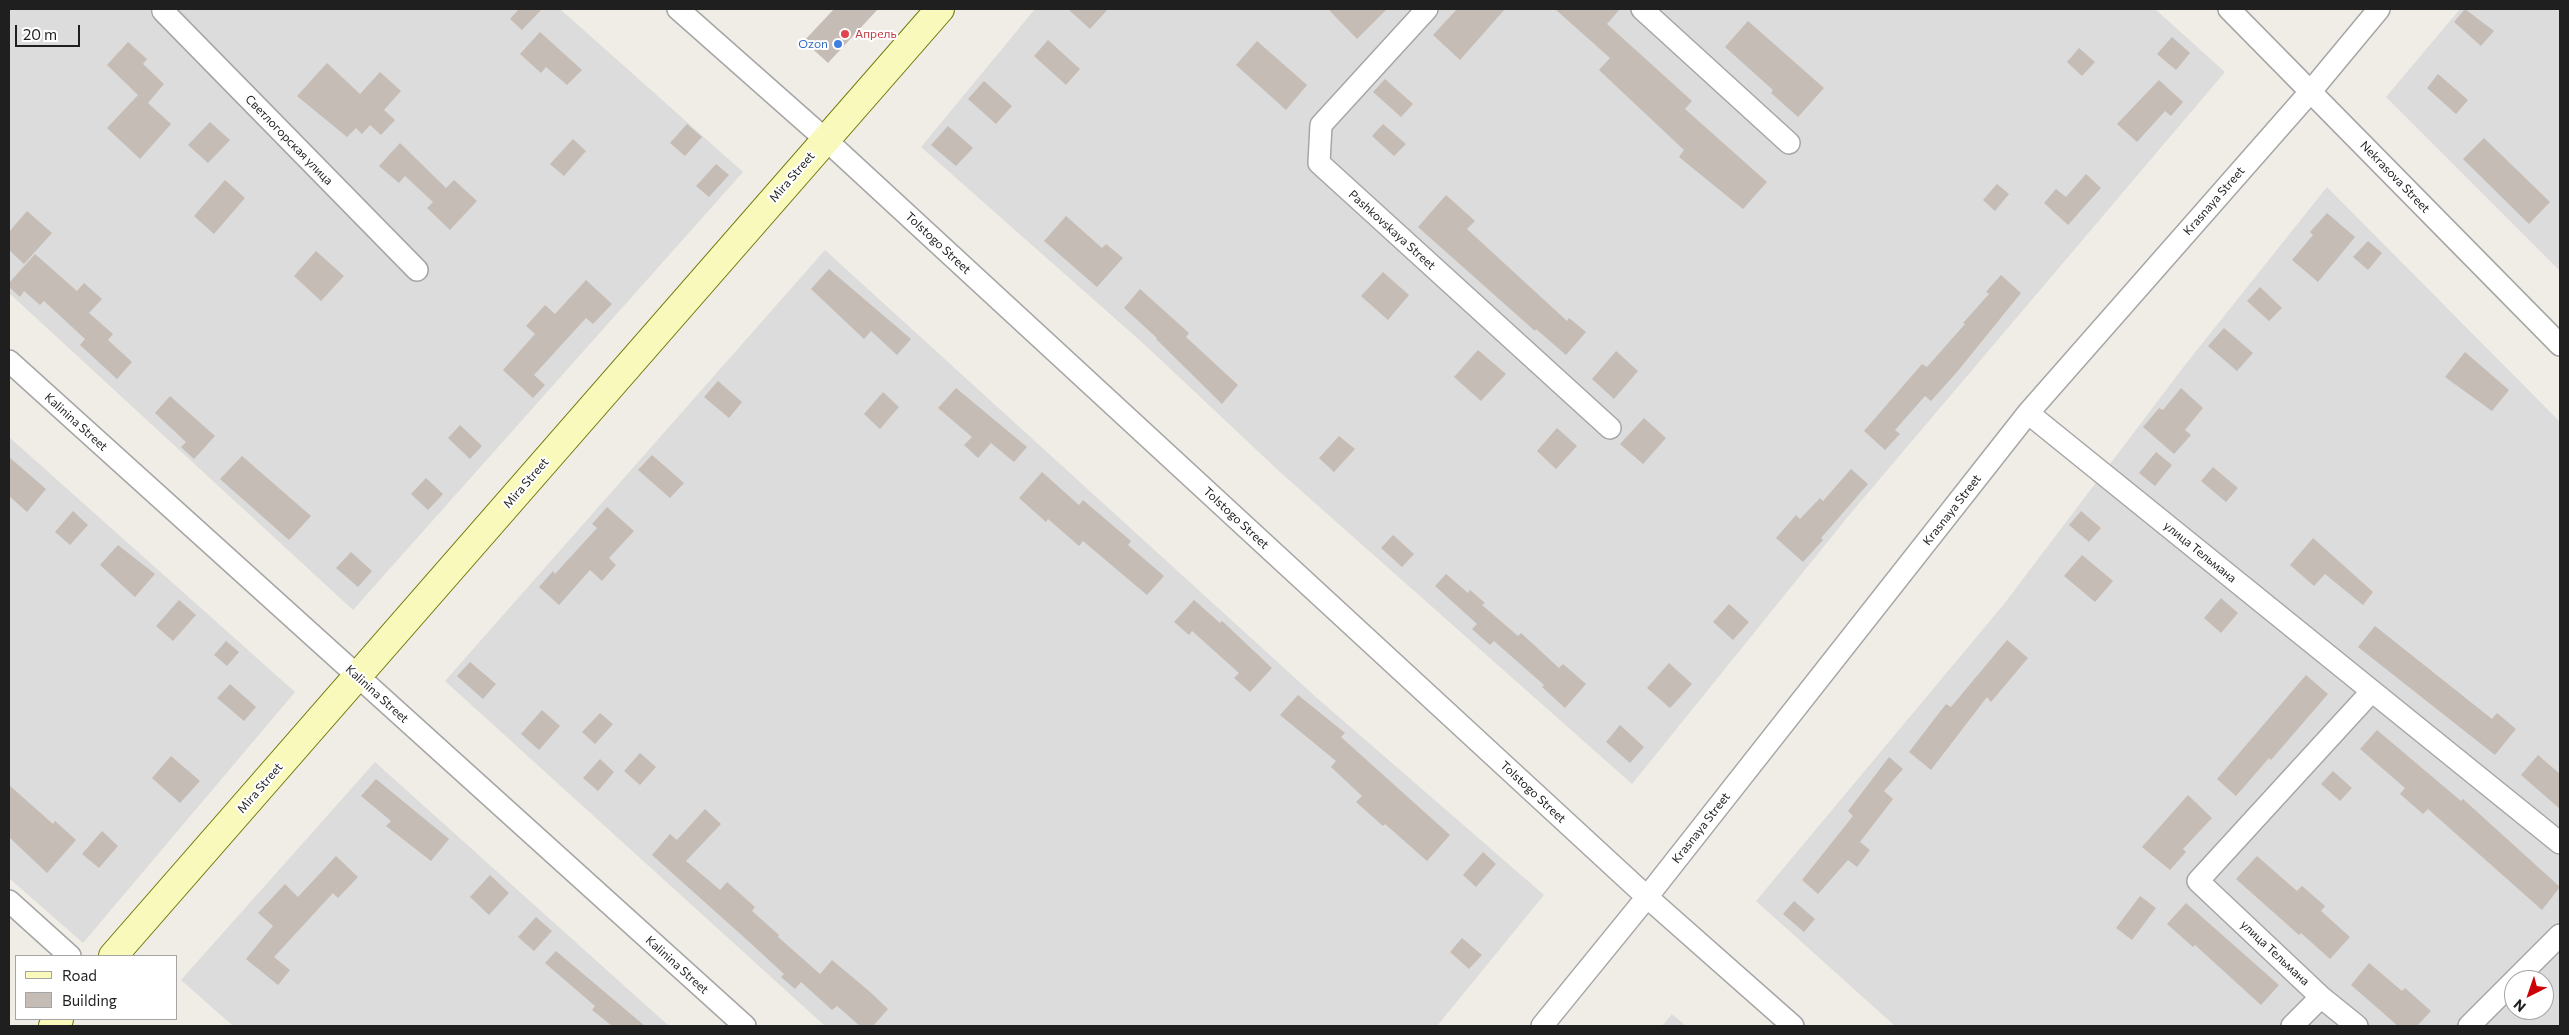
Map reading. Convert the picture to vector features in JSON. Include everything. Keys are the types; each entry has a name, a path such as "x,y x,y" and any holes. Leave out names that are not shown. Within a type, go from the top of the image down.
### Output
{"main road":[{"name":"Mira Street","path":"114,955 940,9"}],"street":[{"name":"Светлогорская улица","path":"164,9 163,11 417,270"},
{"name":"Tolstogo Street","path":"678,9 825,139 1647,897 1793,1026"},
{"name":"Pashkovskaya Street","path":"1427,9 1321,125 1319,163 1610,428"},
{"path":"1642,9 1789,143"},
{"name":"Nekrasova Street","path":"2230,9 2560,345"},
{"name":"Krasnaya Street","path":"1542,1026 1647,897 2028,414 2311,91 2379,9"},
{"name":"Kalinina Street","path":"9,361 745,1026"},
{"name":"улица Тельмана","path":"2028,414 2560,843"},
{"name":"улица Тельмана","path":"2357,1026 2321,997 2198,881 2372,691"},
{"path":"9,901 69,955"},
{"path":"2526,970 2560,935"},
{"path":"2469,1026 2504,992"},
{"name":"улица Тельмана","path":"2292,1026 2321,997"}],"shaded area":[{"path":"9,9 560,9 743,172 353,610 9,293"},
{"path":"1035,9 2155,9 2225,72 1850,514 1632,784 1280,472 1145,345 921,147"},
{"path":"2460,9 2560,9 2560,271 2386,97"},
{"path":"2327,187 2560,422 2560,1026 1895,1026 1756,901 2004,604 2185,365"},
{"path":"825,250 1317,698 1544,895 1437,1026 825,1026 445,681"},
{"path":"9,437 295,692 83,943 9,878"},
{"path":"375,762 669,1026 233,1026 181,980"},
{"path":"1672,1014 1686,1026 1662,1026"}],"building":[{"path":"519,9 542,9 522,30 510,19"},
{"path":"834,9 878,9 828,63 804,41"},
{"path":"1068,9 1108,9 1090,29"},
{"path":"1328,9 1387,9 1357,39"},
{"path":"1457,9 1505,9 1460,60 1433,35"},
{"path":"1555,9 1620,9 1607,24 1692,101 1685,109 1767,182 1743,209 1679,157 1684,150 1599,70 1610,58"},
{"path":"2465,9 2494,31 2481,46 2454,22"},
{"path":"1748,21 1824,88 1798,117 1771,93 1773,90 1725,47"},
{"path":"540,32 582,70 567,85 546,67 541,73 520,54"},
{"path":"2172,37 2190,53 2176,70 2157,54"},
{"path":"1048,40 1080,69 1066,85 1034,56"},
{"path":"1257,41 1307,85 1286,110 1236,65"},
{"path":"128,42 147,59 143,64 164,84 148,103 171,124 140,159 107,128 138,95 107,65"},
{"path":"2079,48 2095,62 2082,76 2067,62"},
{"path":"327,63 360,94 380,72 401,91 384,110 395,120 381,135 370,125 362,134 356,128 347,137 297,96"},
{"path":"2438,74 2468,100 2456,114 2427,88"},
{"path":"1385,79 1413,104 1401,117 1373,92"},
{"path":"2159,80 2183,102 2171,116 2165,111 2137,142 2117,124"},
{"path":"984,81 1012,106 996,124 968,99"},
{"path":"210,122 230,140 208,163 188,145"},
{"path":"687,124 702,137 685,156 670,143"},
{"path":"1383,124 1406,144 1394,156 1372,136"},
{"path":"948,126 973,148 956,166 931,145"},
{"path":"2484,138 2550,202 2529,224 2463,159"},
{"path":"573,139 586,151 564,176 550,164"},
{"path":"400,143 446,188 454,180 477,201 450,230 427,208 433,202 405,176 399,183 379,166"},
{"path":"716,164 729,175 709,197 696,186"},
{"path":"2086,174 2101,188 2068,225 2044,203 2056,189 2066,197"},
{"path":"225,180 245,198 214,234 194,216"},
{"path":"1997,184 2009,194 1995,211 1983,200"},
{"path":"1446,195 1475,221 1467,229 1567,321 1569,318 1586,332 1566,355 1536,329 1535,331 1418,227"},
{"path":"27,211 52,233 24,264 9,250 9,232"},
{"path":"2327,213 2355,237 2318,282 2292,260 2313,235 2310,232"},
{"path":"1066,216 1102,248 1106,244 1123,258 1097,287 1044,241"},
{"path":"2368,241 2382,253 2368,270 2353,257"},
{"path":"316,251 344,276 321,301 294,276"},
{"path":"35,254 77,291 84,283 102,299 89,313 113,334 108,340 132,362 117,379 80,345 85,339 44,301 40,305 24,291 20,297 9,287 9,283"},
{"path":"829,269 911,339 897,355 871,331 864,339 811,289"},
{"path":"1383,272 1409,295 1388,320 1361,296"},
{"path":"2001,275 2021,293 1931,401 1925,396 1895,430 1900,434 1885,450 1864,431 1922,364 1927,367 1965,324 1963,323 1989,294 1986,292"},
{"path":"586,280 612,304 593,324 586,318 534,375 545,385 533,398 503,370 535,334 526,326 545,305 555,314"},
{"path":"2260,287 2282,308 2269,321 2247,301"},
{"path":"1140,289 1189,333 1186,337 1238,385 1222,404 1157,338 1124,308"},
{"path":"2224,328 2253,353 2237,371 2208,346"},
{"path":"1478,350 1506,374 1481,401 1454,377"},
{"path":"1616,351 1638,371 1614,399 1592,379"},
{"path":"2465,352 2509,390 2492,411 2445,377"},
{"path":"718,381 742,402 729,418 704,397"},
{"path":"956,388 1027,447 1014,462 991,443 978,458 964,445 972,437 938,408"},
{"path":"2181,388 2203,408 2185,430 2191,435 2174,454 2143,427 2159,408 2163,410"},
{"path":"883,392 899,407 880,429 864,414"},
{"path":"170,396 215,436 194,459 181,447 186,442 155,413"},
{"path":"1644,418 1666,438 1643,464 1620,444"},
{"path":"460,425 482,446 470,459 448,438"},
{"path":"1557,428 1577,446 1556,469 1537,451"},
{"path":"1339,436 1355,449 1334,472 1319,458"},
{"path":"2156,452 2172,465 2155,486 2139,473"},
{"path":"652,455 684,483 670,498 638,470"},
{"path":"242,456 311,516 289,540 220,479"},
{"path":"9,457 46,489 27,512 9,496"},
{"path":"2213,467 2238,488 2226,502 2201,481"},
{"path":"1851,469 1868,484 1821,538 1823,540 1803,562 1776,538 1796,515 1800,519 1820,498 1823,501"},
{"path":"1042,472 1079,505 1083,500 1131,541 1128,545 1164,576 1147,595 1083,541 1079,546 1048,519 1046,522 1019,498"},
{"path":"426,478 443,494 428,510 411,494"},
{"path":"607,507 634,531 609,558 616,565 602,581 590,570 559,605 539,587 553,571 555,574 597,528 592,524"},
{"path":"73,511 88,525 70,545 55,532"},
{"path":"2081,511 2101,528 2089,542 2069,525"},
{"path":"1393,535 1414,554 1402,567 1381,548"},
{"path":"2313,538 2373,592 2363,605 2325,574 2314,586 2290,565"},
{"path":"118,545 155,574 135,597 100,565"},
{"path":"351,552 372,571 358,587 336,568"},
{"path":"2082,555 2113,581 2095,602 2064,576"},
{"path":"1446,574 1468,593 1470,590 1485,603 1482,605 1518,636 1521,633 1559,668 1563,664 1586,684 1565,708 1542,687 1544,685 1494,641 1490,645 1472,629 1477,624 1435,586"},
{"path":"2221,598 2238,613 2221,633 2204,618"},
{"path":"179,600 196,615 173,641 156,626"},
{"path":"1194,600 1220,623 1222,621 1272,668 1250,692 1234,678 1239,673 1192,631 1189,635 1174,622"},
{"path":"1729,604 1749,622 1733,640 1713,622"},
{"path":"2375,626 2492,719 2497,713 2516,729 2495,755 2358,647"},
{"path":"2007,640 2028,658 1991,702 1987,697 1931,770 1909,752 1946,704 1951,707"},
{"path":"226,641 239,652 227,666 214,655"},
{"path":"470,662 496,684 483,699 457,676"},
{"path":"1669,663 1692,684 1670,708 1647,688"},
{"path":"2306,675 2328,694 2271,760 2269,758 2236,796 2217,779"},
{"path":"230,684 256,707 244,721 217,698"},
{"path":"1298,695 1345,733 1341,737 1450,835 1427,861 1385,824 1383,826 1356,802 1362,796 1331,767 1336,761 1280,715"},
{"path":"542,710 560,726 539,750 521,734"},
{"path":"600,713 613,724 595,744 582,732"},
{"path":"1620,725 1644,747 1630,763 1606,742"},
{"path":"2377,730 2461,801 2463,799 2560,887 2542,910 2428,809 2423,814 2400,794 2405,788 2360,749"},
{"path":"640,753 656,767 640,785 624,771"},
{"path":"2538,755 2560,774 2560,809 2521,775"},
{"path":"171,756 200,781 180,803 152,778"},
{"path":"1889,757 1903,769 1884,791 1893,799 1860,842 1870,850 1857,867 1848,860 1818,894 1802,880 1853,816 1848,811"},
{"path":"600,759 614,772 598,791 583,778"},
{"path":"2333,771 2352,788 2340,801 2321,784"},
{"path":"376,779 449,839 431,861 386,826 391,821 361,796"},
{"path":"9,785 53,824 55,821 76,840 47,873 9,837"},
{"path":"2188,795 2212,818 2183,849 2186,852 2170,870 2142,847"},
{"path":"705,809 721,824 686,861 720,890 727,882 755,907 752,911 779,935 778,937 820,974 832,960 869,991 888,1009 873,1026 860,1026 837,1006 832,1010 801,982 795,989 781,977 784,974 652,855 670,834 677,840"},
{"path":"102,831 118,846 99,868 82,854"},
{"path":"1483,852 1496,864 1476,887 1463,875"},
{"path":"336,856 358,877 338,898 333,893 274,957 290,970 278,985 246,959 273,926 258,913 285,884 298,897"},
{"path":"2257,856 2297,891 2302,886 2325,906 2321,911 2350,937 2330,959 2301,933 2299,935 2236,879"},
{"path":"490,875 509,893 489,915 470,897"},
{"path":"2140,896 2156,908 2132,940 2116,928"},
{"path":"1794,901 1815,919 1804,932 1783,914"},
{"path":"2186,903 2279,985 2261,1005 2195,945 2193,947 2167,924"},
{"path":"536,917 552,931 534,951 518,937"},
{"path":"1462,938 1482,955 1469,969 1450,952"},
{"path":"556,951 645,1026 612,1026 592,1010 595,1006 545,963"},
{"path":"2369,963 2402,991 2405,988 2431,1011 2417,1026 2398,1026 2351,985"}],"place":[{"name":"Апрель","path":"845,34"},
{"name":"Ozon","path":"838,44"}]}
